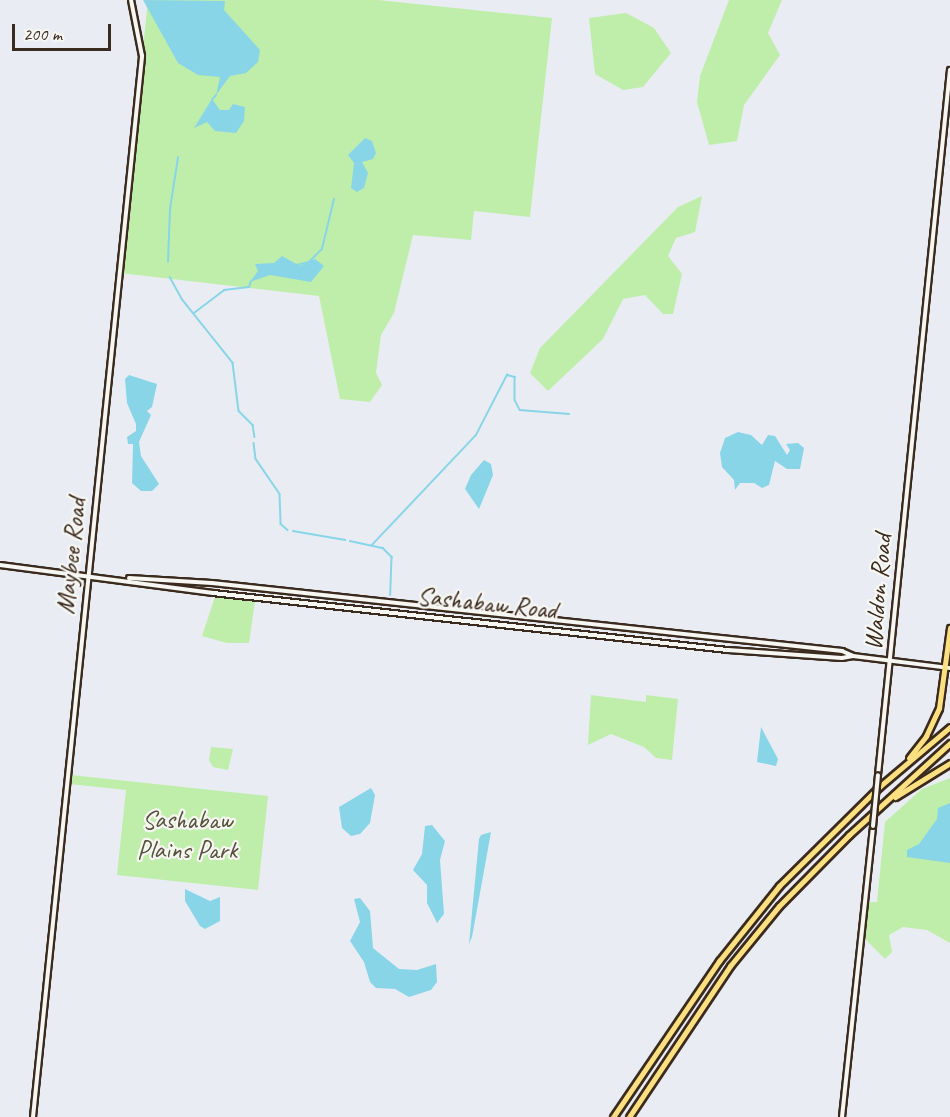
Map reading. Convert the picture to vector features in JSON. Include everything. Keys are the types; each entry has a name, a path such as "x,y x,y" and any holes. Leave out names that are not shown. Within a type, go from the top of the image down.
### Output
{"highway":[{"path":"883,784 926,736 941,701 948,667 950,628"},
{"path":"613,1117 753,916 817,846 883,784 950,727"},
{"path":"629,1117 746,945 795,887 950,743"},
{"path":"884,805 950,763"}],"main road":[{"name":"Maybee Road","path":"33,1117 142,56 131,0"},
{"name":"Waldon Road","path":"842,1117 950,70"},
{"name":"Sashabaw Road","path":"0,565 116,578 189,581 532,617 826,650 854,656"},
{"name":"Sashabaw Road","path":"116,578 183,590 686,645 826,657 854,656 891,659 948,667"},
{"path":"183,590 182,584 189,581"},
{"path":"262,598 268,595 267,589"},
{"path":"310,604 306,598 314,594"},
{"path":"377,611 387,608 387,602"},
{"path":"448,619 447,612 455,609"},
{"path":"492,623 502,621 501,614"},
{"path":"527,627 526,621 532,617"},
{"path":"651,641 658,638 658,631"},
{"path":"686,645 693,635"},
{"path":"770,653 772,645"},
{"path":"826,650 826,657"}],"green space":[{"path":"148,0 378,0 552,18 530,217 474,211 471,240 413,235 394,313 381,335 376,373 382,385 370,402 340,399 319,296 120,273"},
{"path":"729,0 782,0 768,33 780,55 744,105 737,141 709,145 697,102 700,76"},
{"path":"626,13 654,28 671,53 643,87 623,90 595,74 589,18"},
{"path":"702,196 695,232 676,238 668,256 682,274 673,314 663,314 645,295 623,299 603,339 548,391 530,373 540,348 678,207"},
{"path":"215,597 255,601 249,643 227,643 202,636"},
{"path":"591,695 646,702 646,695 678,699 672,760 656,758 644,747 611,734 588,745"},
{"path":"211,747 233,749 228,770 213,767 209,760"},
{"name":"Sashabaw Plains Park","path":"71,775 268,796 258,890 117,875 126,790 70,784"},
{"path":"950,778 950,943 927,930 903,927 889,935 892,952 885,959 863,937 867,902 877,902 885,822 922,789"}],"water":[{"path":"143,0 225,1 224,10 260,50 258,62 246,73 230,76 216,95 220,77 198,75 178,63"},
{"path":"212,99 220,110 229,110 233,104 245,107 244,121 236,133 215,131 207,122 194,128"},
{"path":"365,138 372,141 376,153 373,159 362,162 368,173 364,188 357,192 351,188 354,163 348,155"},
{"path":"282,256 300,266 315,259 324,266 311,282 270,275 250,282 258,271 255,264 274,263"},
{"path":"129,375 157,384 152,407 147,411 151,415 139,442 141,456 159,484 152,491 141,491 132,483 133,444 128,444 127,437 136,431 136,424 127,403 125,379"},
{"path":"738,432 751,435 762,445 768,435 775,436 787,455 790,450 786,444 798,443 804,448 800,469 787,469 775,461 769,485 762,488 754,483 740,483 735,490 734,480 722,467 720,453 725,438"},
{"path":"484,460 491,464 493,475 479,509 465,489 471,475"},
{"path":"761,727 778,759 776,766 757,762"},
{"path":"371,788 375,795 370,823 360,834 351,836 342,828 339,807"},
{"path":"950,803 950,863 907,857 907,850 919,844 937,819 938,808"},
{"path":"432,825 445,841 440,860 444,914 437,923 427,903 427,885 413,870 422,854 425,826"},
{"path":"491,832 469,944 479,839 481,835"},
{"path":"185,889 210,901 220,897 220,921 205,929 200,926 185,901"},
{"path":"360,898 370,911 373,948 399,969 417,970 436,964 437,982 431,990 409,997 395,989 376,988 370,982 364,962 350,941 360,922 354,899"}],"waterway":[{"path":"212,100 216,95"},
{"path":"168,262 170,209 178,158"},
{"path":"297,265 309,262 322,249 334,199"},
{"path":"170,277 182,299 233,363 239,411 253,425 255,437"},
{"path":"194,313 224,290 249,287 251,281"},
{"path":"372,545 476,435 507,375 515,377 515,400 520,410 569,414"},
{"path":"254,443 256,459 280,494 281,524 288,530"},
{"path":"293,531 345,540"},
{"path":"350,541 383,548 392,557 391,595"}]}
